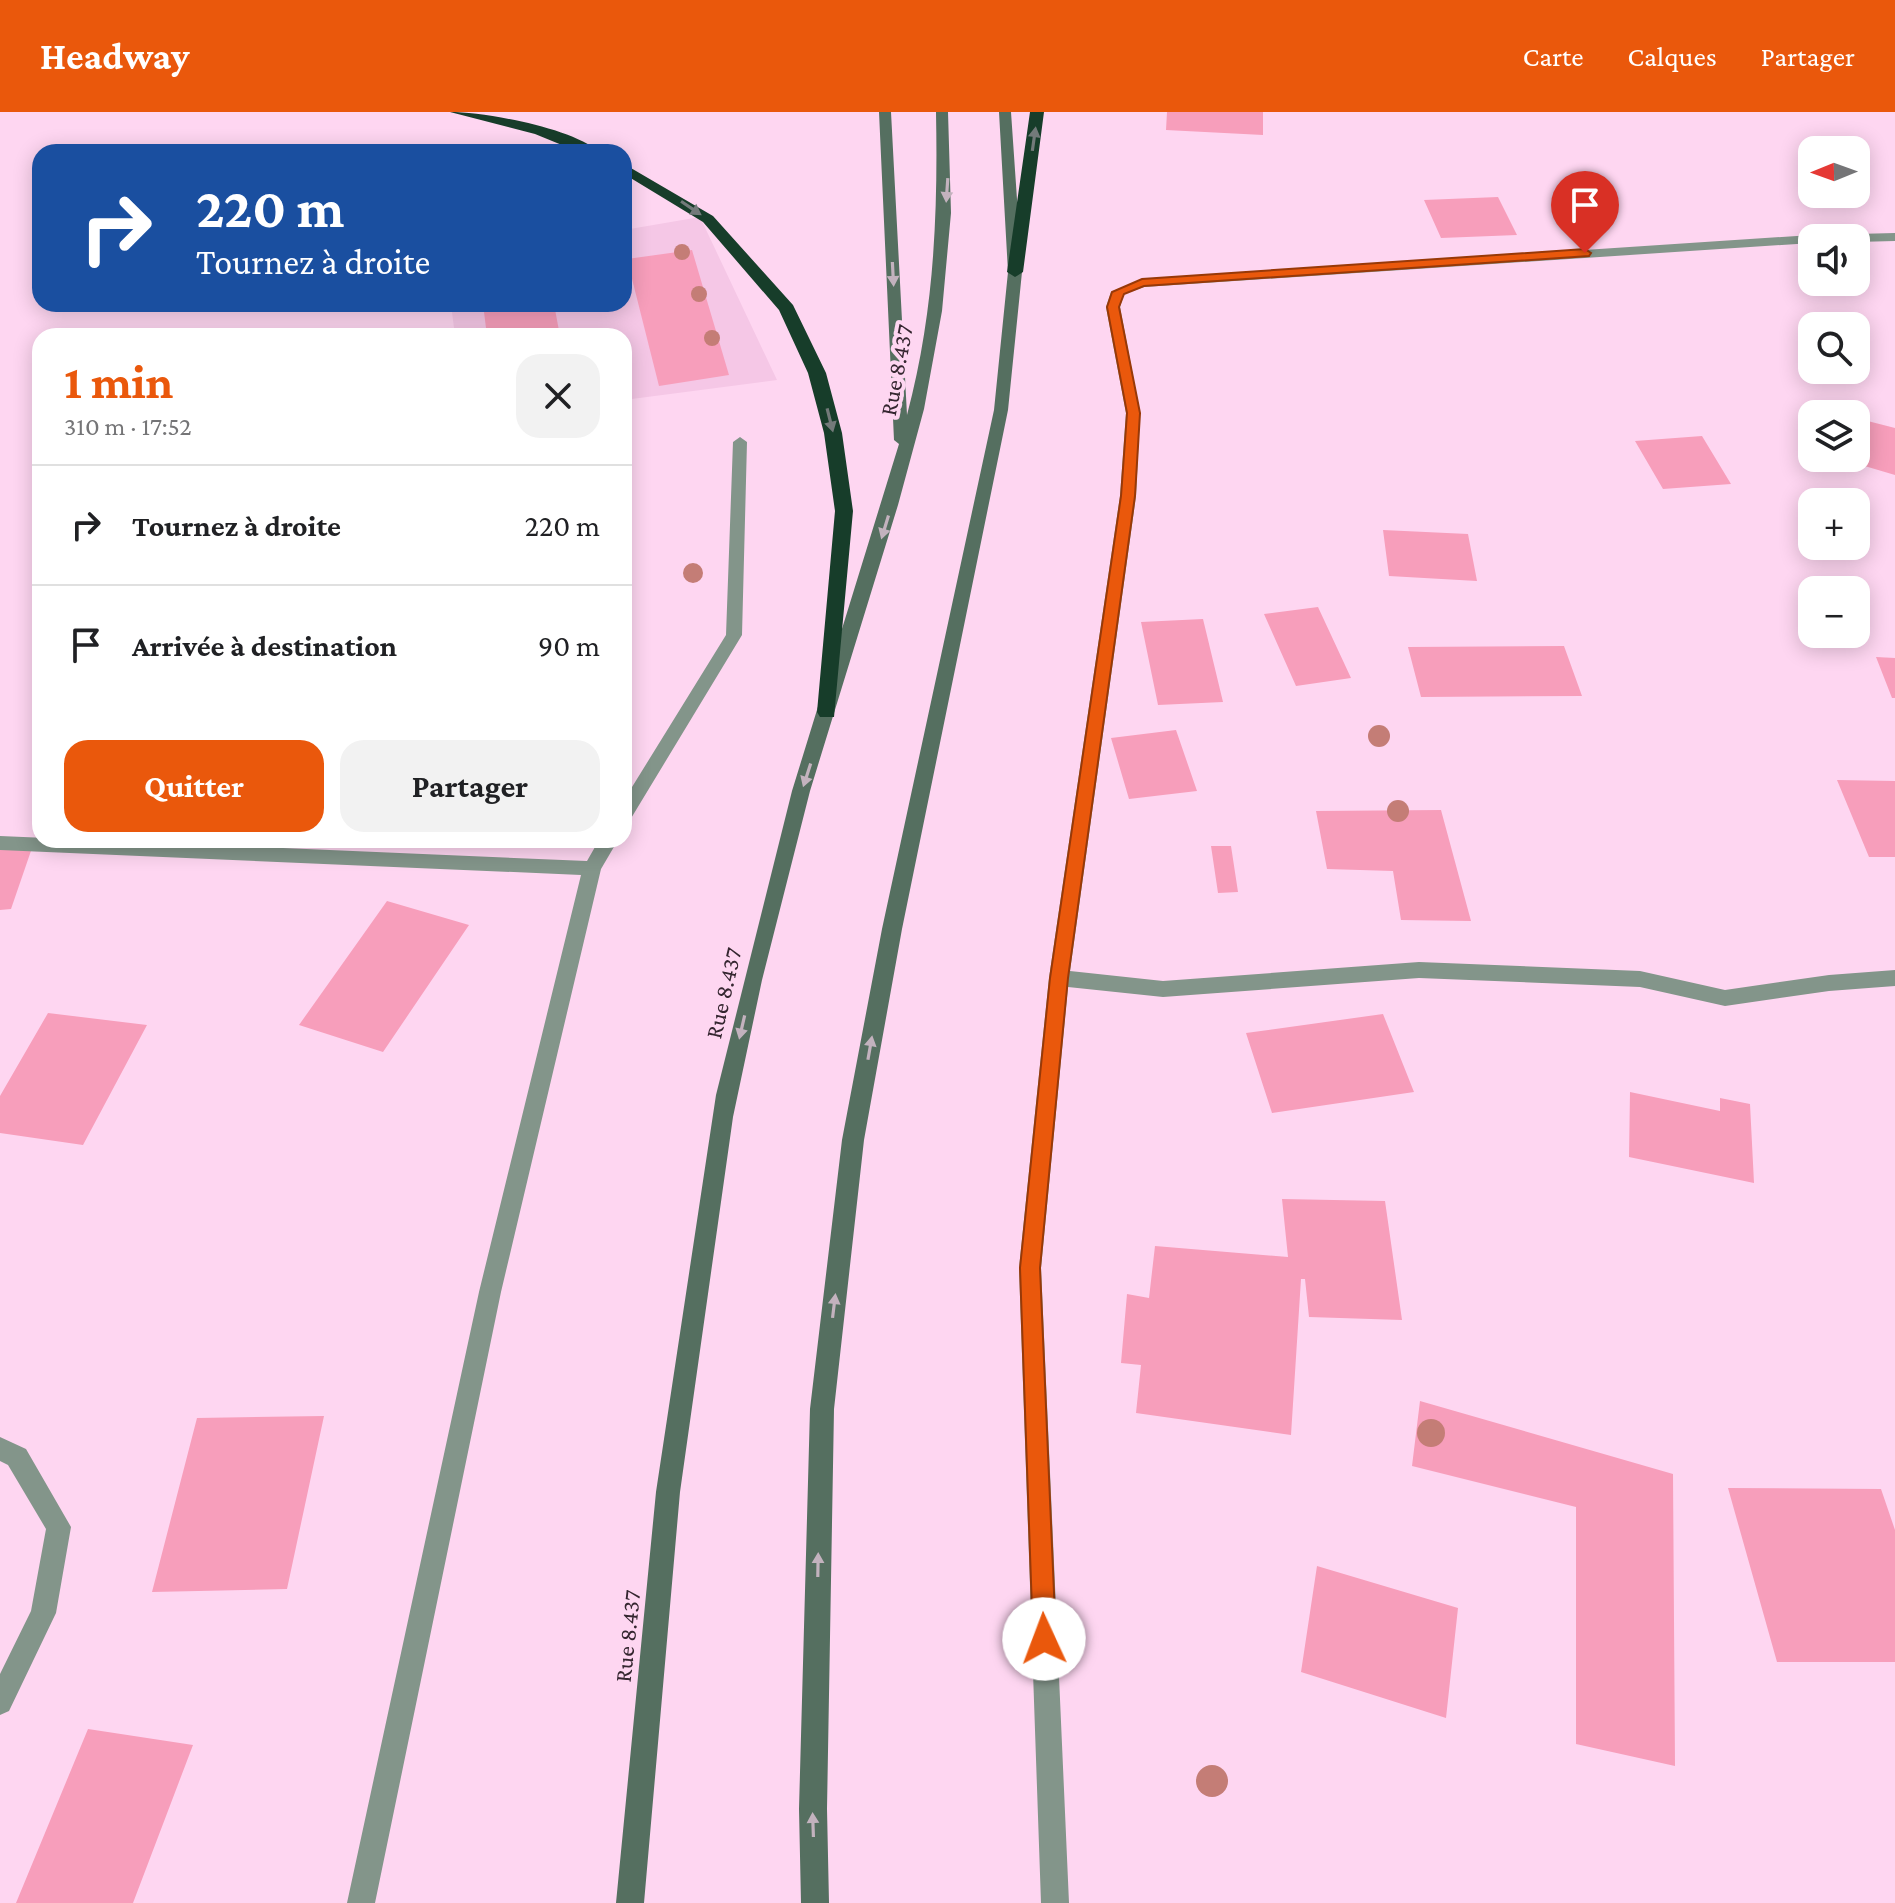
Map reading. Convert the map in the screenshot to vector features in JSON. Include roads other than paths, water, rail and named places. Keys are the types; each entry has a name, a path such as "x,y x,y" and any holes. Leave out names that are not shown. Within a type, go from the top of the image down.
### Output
{"highway":[{"path":"457,112 540,131 572,144"},
{"path":"1015,272 1037,112"},
{"path":"632,173 708,219 787,308 817,373 833,433 844,511 827,712"}],"main road":[{"path":"885,112 902,472"},
{"name":"Rue 8.437","path":"630,1903 641,1754 683,1365 727,1093 785,845 902,472 941,279 948,174 942,112"},
{"path":"815,1903 813,1794 822,1409 853,1140 892,929 1001,410 1015,272 1005,112"}],"street":[{"path":"1870,238 1895,237"},
{"path":"1055,1903 1030,1268 1059,978 1128,496 1133,413 1113,307 1118,292 1158,281 1798,240"},
{"path":"632,802 734,635 740,442"},
{"path":"0,843 32,844"},
{"path":"118,848 592,868"},
{"path":"361,1903 490,1292 592,868 604,848"},
{"path":"1059,978 1163,989 1419,970 1640,979 1725,998 1829,983 1895,978"},
{"path":"0,1449 17,1457 59,1527 43,1613 0,1702"}]}
